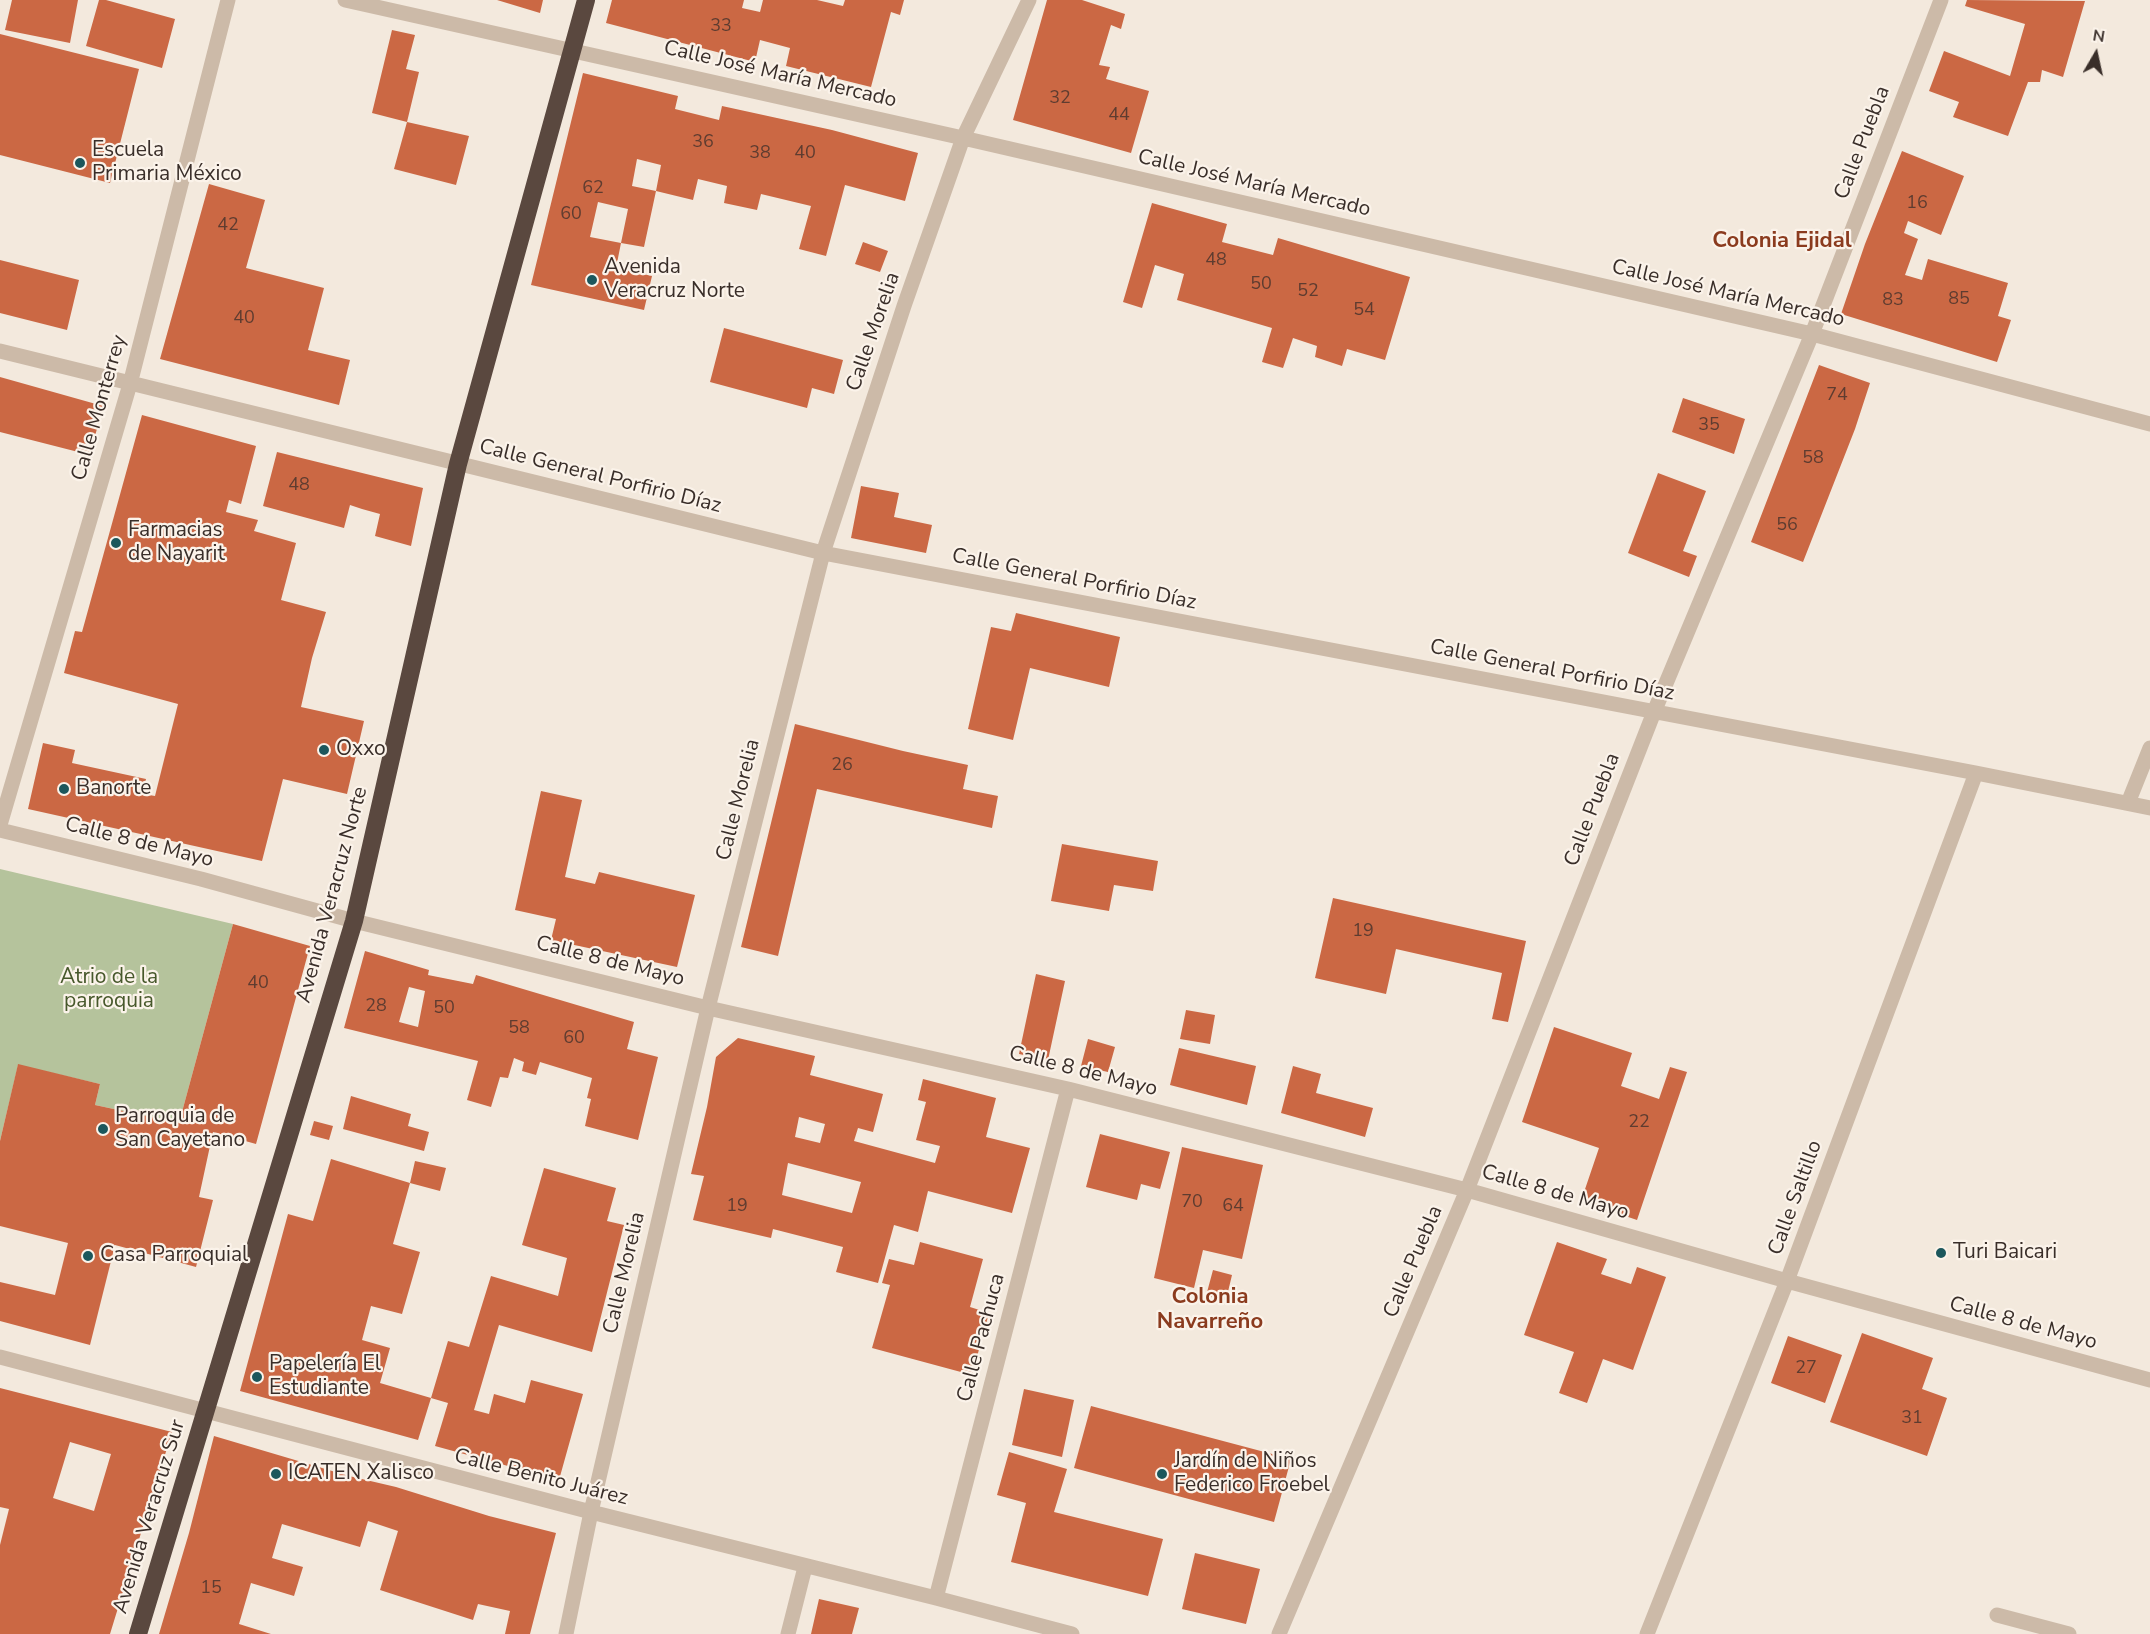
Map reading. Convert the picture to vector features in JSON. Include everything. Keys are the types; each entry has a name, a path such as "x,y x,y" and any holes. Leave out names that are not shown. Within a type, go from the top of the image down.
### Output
{"highway":[{"name":"Avenida Veracruz Norte","path":"205,1412 354,921 458,465 586,0"},
{"name":"Avenida Veracruz Sur","path":"138,1634 205,1412"}],"street":[{"name":"Calle Monterrey","path":"0,825 130,384 228,0"},
{"name":"Calle José María Mercado","path":"345,0 963,138 1812,334 2150,424"},
{"name":"Calle Morelia","path":"566,1634 591,1512 708,1008 823,553 904,306 963,138 1029,0"},
{"name":"Calle Puebla","path":"1279,1634 1467,1190 1654,712 1812,334 1941,0"},
{"name":"Calle General Porfirio Díaz","path":"0,351 823,553 2150,808"},
{"path":"2128,802 2150,748"},
{"name":"Calle Saltillo","path":"1647,1634 1787,1281 1976,773"},
{"name":"Calle 8 de Mayo","path":"0,830 201,879 354,921 708,1008 1068,1089 1467,1190 1787,1281 2150,1380"},
{"name":"Calle Pachuca","path":"936,1598 1068,1089"},
{"name":"Calle Benito Juárez","path":"0,1357 591,1512 1072,1634"},
{"path":"788,1634 806,1567"},
{"path":"1997,1615 2069,1634"}],"green space":[{"name":"Atrio de la parroquia","path":"0,869 233,924 179,1123 95,1105 100,1084 18,1065 0,1141"}],"building":[{"path":"12,0 78,0 70,43 5,30"},
{"path":"99,0 175,19 162,68 86,46"},
{"path":"497,0 543,0 540,13"},
{"path":"612,0 744,0 742,8 760,12 763,0 817,0 843,6 845,0 904,0 900,15 891,12 871,87 786,66 790,48 760,40 755,62 606,23"},
{"path":"1047,0 1082,0 1125,14 1121,29 1111,25 1099,65 1110,67 1106,79 1149,91 1131,153 1013,120"},
{"path":"1967,0 2085,1 2063,77 2042,70 2040,82 2028,82 2008,136 1953,117 1959,102 1929,91 1944,51 2010,76 2025,24 1965,6"},
{"path":"392,30 415,35 406,69 419,72 407,122 372,113"},
{"path":"0,34 139,69 110,183 0,155"},
{"path":"583,73 678,96 675,109 719,120 722,106 832,130 918,153 905,201 845,185 826,256 799,249 811,206 761,194 757,210 724,203 727,186 698,179 693,200 656,191 644,247 621,243 616,268 652,276 644,310 531,285","holes":["637,159 661,165 656,191 632,186","598,202 628,209 621,243 590,237"]},
{"path":"407,122 469,136 456,185 394,169"},
{"path":"1902,151 1964,176 1941,235 1908,221 1904,233 1918,239 1905,275 1922,280 1928,259 2008,283 1998,316 2011,320 1997,362 1841,314 1865,244"},
{"path":"209,184 265,200 246,268 324,288 308,350 350,360 339,405 160,359"},
{"path":"1152,203 1227,224 1222,242 1273,255 1278,238 1410,277 1385,360 1347,349 1342,366 1315,357 1317,346 1293,338 1283,368 1262,362 1272,328 1177,300 1184,274 1155,265 1142,308 1123,302"},
{"path":"863,242 888,251 880,272 855,264"},
{"path":"0,260 79,280 67,330 0,313"},
{"path":"724,328 843,360 834,394 812,388 807,408 710,382"},
{"path":"1819,365 1870,383 1855,429 1803,562 1751,542"},
{"path":"0,377 103,406 90,455 0,432"},
{"path":"1683,398 1745,419 1734,454 1672,432"},
{"path":"142,415 256,446 241,504 229,500 226,512 258,520 254,531 296,543 281,600 326,612 312,658 301,707 364,721 347,794 283,779 262,861 28,809 43,743 75,750 72,763 146,779 143,794 155,796 178,704 64,673 75,631 82,632"},
{"path":"277,452 423,488 411,546 375,536 380,514 350,505 344,528 263,506"},
{"path":"1658,473 1706,491 1683,551 1697,556 1689,577 1628,553"},
{"path":"861,486 899,493 894,517 932,525 926,553 851,538"},
{"path":"1016,613 1120,637 1109,687 1030,668 1013,740 968,729 991,627 1011,631"},
{"path":"795,724 968,765 963,789 998,796 992,828 817,789 778,956 741,947"},
{"path":"541,791 582,800 565,877 595,884 599,872 695,895 677,967 551,940 556,919 515,910"},
{"path":"1062,844 1158,861 1153,891 1114,885 1109,911 1051,901"},
{"path":"1333,898 1526,941 1508,1022 1492,1019 1502,973 1396,949 1386,994 1315,978"},
{"path":"233,924 310,946 256,1144 213,1132 199,1197 213,1200 196,1267 115,1245 90,1345 0,1321 0,1282 55,1295 68,1243 0,1226 0,1141 18,1064 100,1084 95,1105 179,1123"},
{"path":"365,951 429,970 428,975 473,984 476,975 634,1022 627,1049 658,1057 638,1140 585,1126 591,1099 587,1098 592,1078 540,1062 536,1075 522,1071 524,1062 514,1058 508,1078 500,1077 491,1107 467,1100 478,1061 344,1028","holes":["409,987 425,991 418,1027 399,1022"]},
{"path":"1036,974 1065,981 1048,1060 1019,1054"},
{"path":"1186,1010 1215,1015 1210,1044 1180,1039"},
{"path":"1554,1027 1632,1053 1621,1086 1659,1099 1670,1067 1687,1072 1637,1220 1581,1201 1599,1148 1522,1122"},
{"path":"738,1038 815,1056 810,1075 883,1094 873,1132 858,1128 854,1141 935,1163 940,1146 916,1140 926,1102 918,1100 923,1079 996,1098 986,1137 1030,1148 1012,1213 928,1191 918,1232 894,1225 878,1283 836,1272 843,1247 773,1229 771,1238 693,1220 704,1176 691,1174 716,1057","holes":["799,1117 825,1124 820,1143 795,1137","788,1163 861,1182 852,1213 782,1195"]},
{"path":"1088,1039 1115,1047 1108,1072 1081,1066"},
{"path":"1179,1048 1256,1066 1247,1105 1170,1085"},
{"path":"1293,1066 1321,1074 1316,1093 1373,1108 1365,1137 1281,1113"},
{"path":"351,1096 411,1114 408,1126 429,1132 424,1151 343,1129"},
{"path":"314,1121 333,1126 329,1140 310,1135"},
{"path":"1100,1134 1170,1152 1160,1189 1141,1184 1137,1200 1086,1187"},
{"path":"1182,1147 1263,1165 1242,1259 1203,1250 1194,1288 1154,1278"},
{"path":"331,1159 410,1183 393,1244 420,1252 402,1314 371,1306 362,1340 390,1348 380,1383 431,1398 418,1440 240,1391 288,1214 313,1221"},
{"path":"415,1161 446,1168 440,1191 410,1183"},
{"path":"544,1168 616,1188 607,1221 624,1225 592,1352 499,1325 474,1410 489,1414 494,1394 525,1403 531,1380 583,1394 559,1480 435,1446 448,1403 431,1398 448,1341 469,1347 491,1276 558,1296 567,1258 522,1245"},
{"path":"920,1242 983,1259 970,1307 989,1313 972,1375 872,1348 890,1285 882,1283 889,1259 914,1265"},
{"path":"1557,1242 1607,1259 1601,1274 1631,1284 1637,1267 1666,1277 1633,1370 1603,1359 1587,1403 1559,1393 1574,1352 1524,1335"},
{"path":"1213,1270 1232,1275 1226,1300 1206,1296"},
{"path":"1862,1333 1933,1358 1922,1389 1947,1398 1927,1456 1830,1422"},
{"path":"1788,1336 1842,1355 1825,1403 1771,1383"},
{"path":"0,1388 172,1432 110,1634 0,1634 0,1545 9,1509 0,1507","holes":["70,1442 111,1454 94,1511 53,1498"]},
{"path":"1024,1389 1074,1400 1062,1457 1012,1445"},
{"path":"1091,1406 1291,1459 1274,1522 1074,1468"},
{"path":"214,1436 349,1476 396,1487 489,1516 556,1533 530,1634 505,1634 510,1611 478,1604 473,1620 380,1590 398,1531 368,1521 360,1547 282,1524 272,1558 303,1567 294,1596 251,1583 239,1624 271,1634 159,1634 189,1533"},
{"path":"1009,1452 1067,1469 1054,1512 1163,1539 1148,1596 1011,1562 1026,1503 997,1495"},
{"path":"1195,1553 1260,1569 1246,1624 1182,1609"},
{"path":"819,1599 859,1608 852,1634 811,1634"}],"place":[{"name":"Escuela Primaria México","path":"80,163"},
{"name":"Avenida Veracruz Norte","path":"592,280"},
{"name":"Farmacias de Nayarit","path":"116,543"},
{"name":"Oxxo","path":"324,750"},
{"name":"Banorte","path":"64,789"},
{"name":"Parroquia de San Cayetano","path":"103,1129"},
{"name":"Turi Baicari","path":"1941,1253"},
{"name":"Casa Parroquial","path":"88,1256"},
{"name":"Papelería El Estudiante","path":"257,1377"},
{"name":"ICATEN Xalisco","path":"276,1474"},
{"name":"Jardín de Niños Federico Froebel","path":"1162,1474"}],"district":[{"name":"Colonia Ejidal","path":"1782,242"},
{"name":"Colonia Navarreño","path":"1210,1310"}]}
